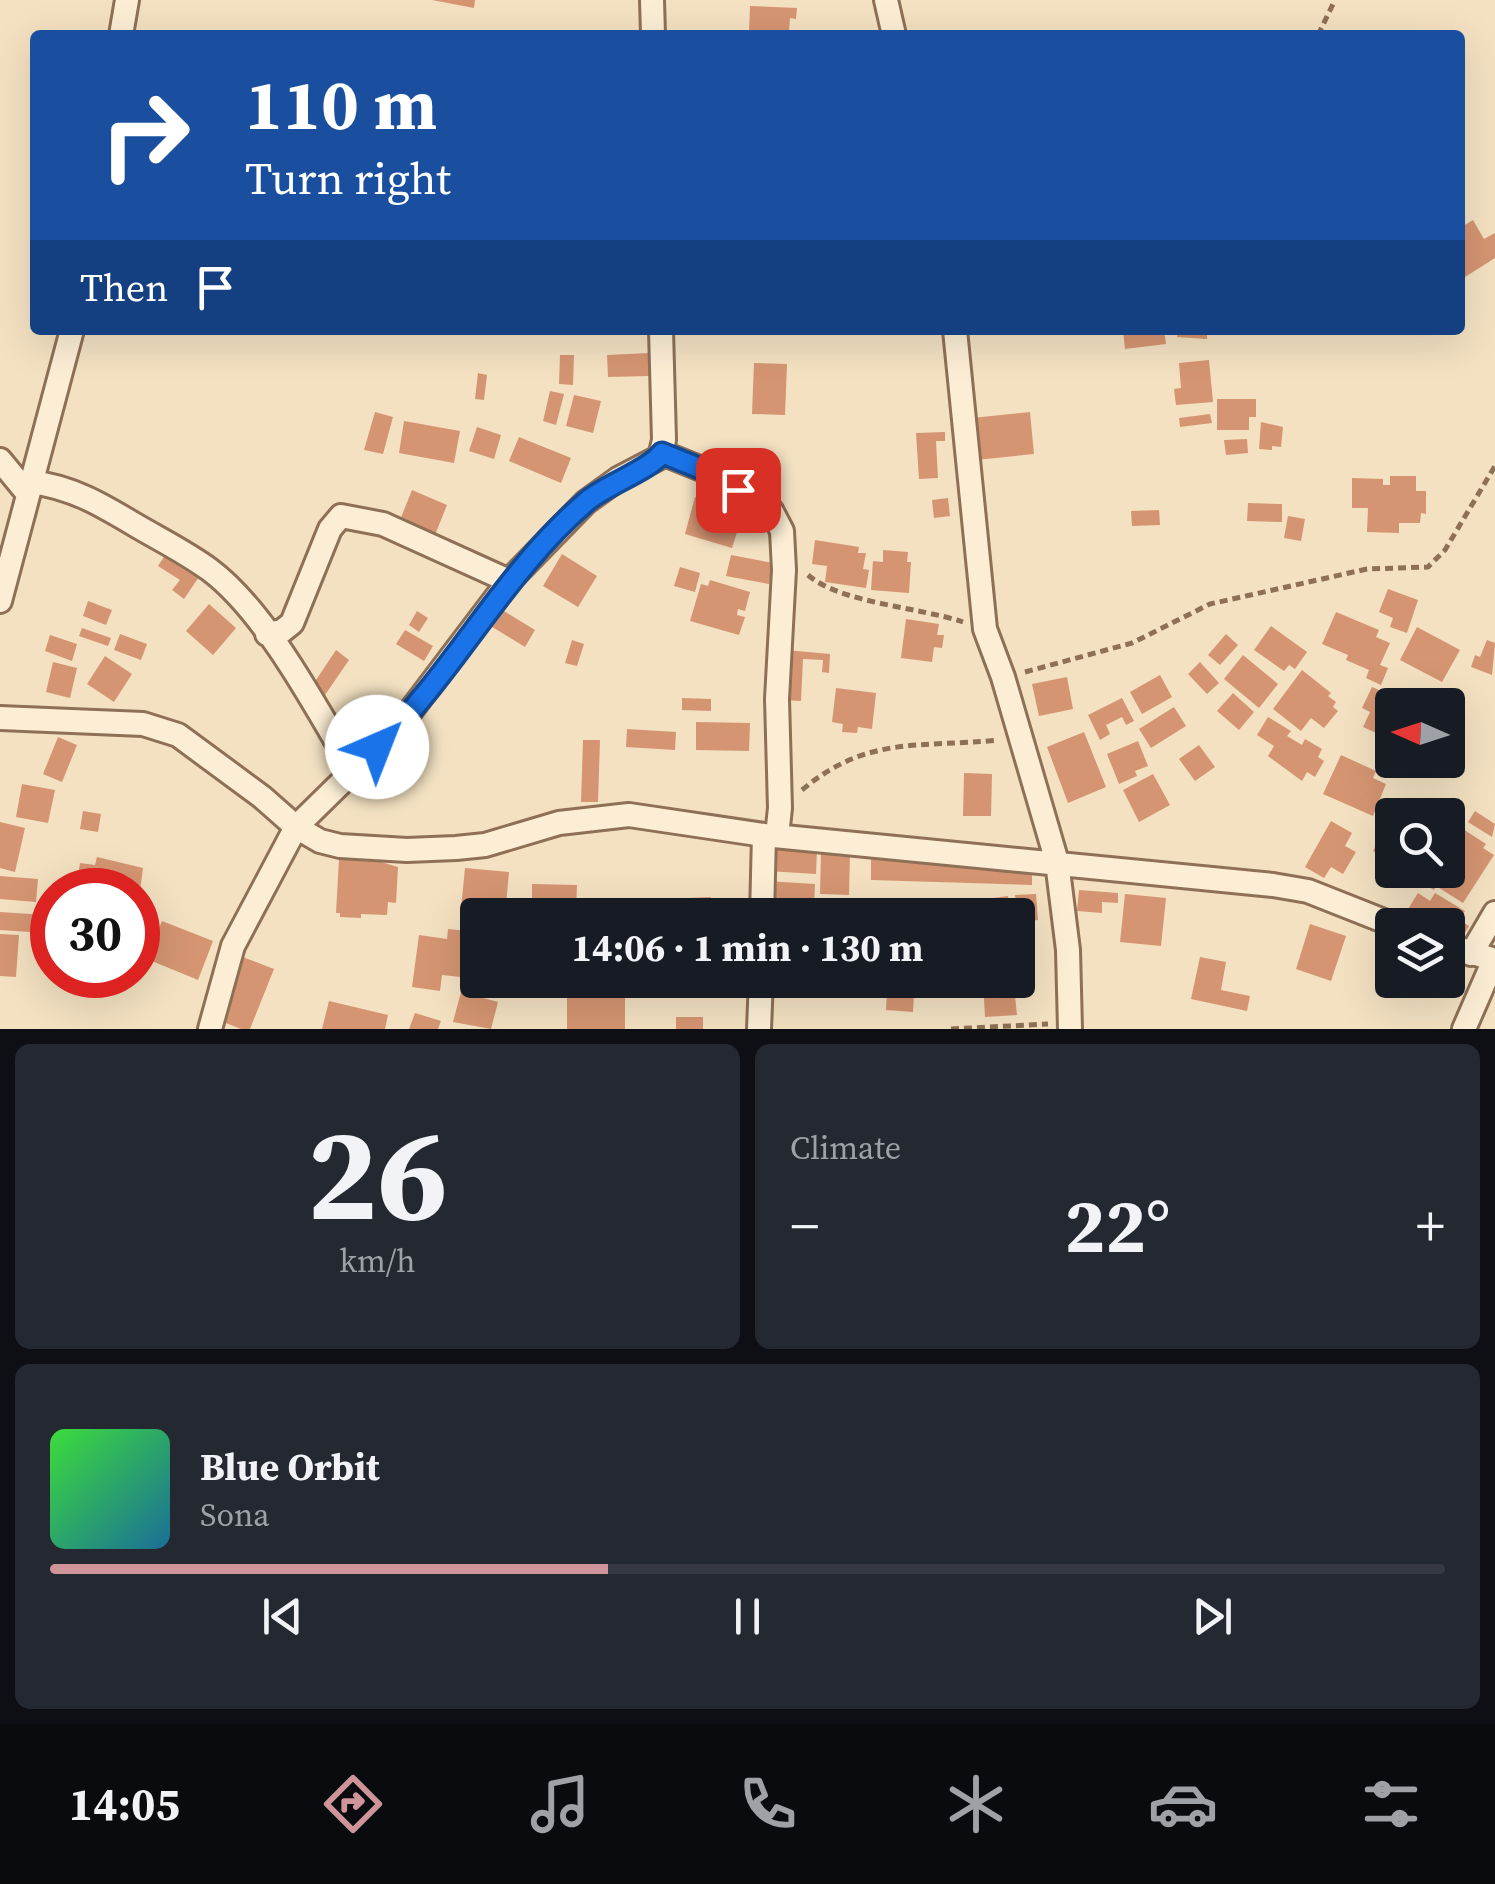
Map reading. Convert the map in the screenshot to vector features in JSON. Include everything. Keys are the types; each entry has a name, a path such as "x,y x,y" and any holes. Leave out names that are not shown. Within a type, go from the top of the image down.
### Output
{"street":[{"path":"122,30 127,0"},
{"path":"652,0 653,30"},
{"path":"886,0 893,30"},
{"path":"0,602 71,335"},
{"path":"210,1029 234,946 296,827 400,724 509,581 586,502 662,453 660,335"},
{"path":"956,335 985,629 1003,677 1057,862 1068,950 1070,1026"},
{"path":"662,453 704,470 771,510 782,530 777,699 780,808 771,836 764,898"},
{"path":"0,460 30,488 64,488 93,500 212,572 268,634 354,770"},
{"path":"268,634 282,632 292,623 330,530 341,516 383,524 509,581"},
{"path":"0,718 163,728 217,763 296,827 330,844 408,850 485,844 558,824 629,815 771,836 1308,890 1375,917"},
{"path":"1464,1029 1487,958 1495,913"},
{"path":"759,1029 760,998"}],"path":[{"path":"1320,30 1335,0"},
{"path":"1003,677 1132,643 1210,604 1367,569 1428,567 1444,550 1495,466"},
{"path":"784,552 820,586 836,593 930,611 985,629"},
{"path":"780,808 843,759 863,753 889,746 1020,737"},
{"path":"951,1029 1070,1026"}],"building":[{"path":"432,0 475,0 474,8"},
{"path":"750,6 797,8 796,19 790,18 789,30 749,30"},
{"path":"1473,220 1484,239 1495,233 1495,258 1465,277 1465,225"},
{"path":"1124,335 1165,335 1166,344 1125,349"},
{"path":"1207,335 1207,339 1177,337"},
{"path":"649,353 650,376 608,377 607,355"},
{"path":"560,355 574,355 573,385 559,384"},
{"path":"1209,360 1213,402 1176,405 1174,389 1181,388 1179,363"},
{"path":"754,363 787,364 785,415 752,414"},
{"path":"478,373 487,375 484,400 475,399"},
{"path":"550,391 564,394 556,425 543,421"},
{"path":"574,395 601,401 593,433 566,426"},
{"path":"1217,399 1256,399 1256,417 1249,417 1249,430 1217,430"},
{"path":"375,412 393,417 383,454 364,450"},
{"path":"1030,412 1034,454 976,460 972,418"},
{"path":"1210,414 1212,423 1180,427 1179,418"},
{"path":"404,421 460,431 454,463 399,453"},
{"path":"1261,422 1283,427 1281,447 1259,449"},
{"path":"477,427 501,435 494,459 469,451"},
{"path":"945,432 945,441 936,441 938,478 919,479 916,433"},
{"path":"519,437 571,458 561,483 509,461"},
{"path":"1247,439 1248,453 1226,455 1224,440"},
{"path":"1390,476 1416,476 1416,491 1426,491 1426,514 1421,513 1420,523 1399,523 1399,533 1367,532 1368,508 1352,508 1352,478 1383,479 1383,485 1390,485"},
{"path":"412,490 447,505 435,535 400,520"},
{"path":"695,497 747,511 732,548 685,534"},
{"path":"948,498 950,516 934,518 932,500"},
{"path":"1248,503 1282,504 1282,522 1247,521"},
{"path":"1159,510 1160,525 1132,526 1131,511"},
{"path":"1288,516 1305,519 1301,541 1284,538"},
{"path":"815,540 859,547 858,553 866,553 866,588 825,582 827,566 812,564"},
{"path":"883,550 908,552 909,593 871,590 873,561 883,562"},
{"path":"167,552 201,574 184,599 172,590 180,580 158,566"},
{"path":"562,554 597,576 578,607 543,586"},
{"path":"731,555 773,563 769,584 726,576"},
{"path":"680,567 700,573 695,592 674,586"},
{"path":"710,580 750,592 745,611 738,609 737,615 745,617 739,635 690,621 701,584 708,586"},
{"path":"1388,589 1418,600 1407,633 1390,627 1393,618 1379,612"},
{"path":"88,601 112,610 106,625 83,616"},
{"path":"209,604 236,628 213,655 186,631"},
{"path":"499,608 535,630 525,647 489,625"},
{"path":"417,611 428,618 419,632 409,625"},
{"path":"1336,612 1379,630 1376,637 1390,643 1380,665 1388,668 1381,685 1366,678 1369,670 1346,660 1348,655 1322,644"},
{"path":"906,619 939,624 937,635 944,635 942,648 934,647 932,662 901,658"},
{"path":"1271,626 1307,652 1295,669 1289,665 1284,671 1254,650"},
{"path":"1417,627 1460,650 1442,682 1400,660"},
{"path":"82,628 111,638 108,646 79,636"},
{"path":"405,630 433,646 424,661 396,644"},
{"path":"120,634 147,644 141,660 114,650"},
{"path":"1226,634 1238,645 1220,665 1208,655"},
{"path":"50,635 77,644 72,661 45,651"},
{"path":"572,640 584,644 577,666 565,663"},
{"path":"1487,640 1495,643 1492,675 1471,667"},
{"path":"336,650 349,660 325,695 312,686"},
{"path":"786,650 830,654 829,673 822,672 823,660 803,659 801,701 782,700"},
{"path":"1243,655 1278,684 1259,708 1224,679"},
{"path":"105,656 132,674 114,702 87,684"},
{"path":"53,662 77,668 70,698 46,692"},
{"path":"1200,662 1219,683 1207,694 1188,674"},
{"path":"1302,670 1331,693 1328,696 1336,702 1333,707 1338,711 1324,728 1311,718 1301,731 1273,709"},
{"path":"1160,675 1172,697 1142,714 1130,692"},
{"path":"1067,677 1073,709 1039,716 1032,684"},
{"path":"1372,687 1375,688 1375,732 1363,727 1370,712 1362,708"},
{"path":"836,688 876,693 872,729 858,727 857,733 842,732 843,724 832,722"},
{"path":"1233,693 1254,712 1239,730 1217,711"},
{"path":"682,698 711,699 711,711 682,710"},
{"path":"1122,698 1134,721 1126,725 1122,717 1106,725 1110,734 1100,740 1088,715"},
{"path":"1174,707 1186,726 1151,748 1139,729"},
{"path":"1268,717 1291,731 1287,736 1302,745 1305,739 1322,749 1318,757 1324,761 1315,777 1307,772 1302,781 1268,756 1274,746 1257,735"},
{"path":"696,722 750,723 749,751 696,750"},
{"path":"627,729 676,732 675,750 626,747"},
{"path":"1084,732 1106,787 1068,803 1047,747"},
{"path":"58,737 77,745 62,782 43,774"},
{"path":"583,740 600,740 598,802 581,802"},
{"path":"1138,741 1148,766 1119,784 1107,754"},
{"path":"1199,745 1215,767 1195,781 1179,759"},
{"path":"1341,755 1375,771 1373,778 1386,784 1380,798 1375,798 1373,816 1323,794"},
{"path":"964,773 992,774 991,816 963,816"},
{"path":"1153,774 1170,805 1139,822 1123,790"},
{"path":"22,784 55,790 48,823 16,817"},
{"path":"83,811 101,814 98,832 80,829"},
{"path":"1475,811 1495,824 1492,837 1468,822"},
{"path":"1331,821 1352,833 1345,846 1356,852 1343,874 1331,867 1324,878 1305,867"},
{"path":"0,822 25,828 15,872 0,868"},
{"path":"1465,830 1486,844 1483,848 1494,855 1463,903 1439,888 1465,888"},
{"path":"769,847 817,850 816,874 768,871"},
{"path":"821,851 850,852 849,895 820,894"},
{"path":"357,855 378,856 378,861 398,867 396,903 388,902 387,915 361,914 361,918 340,917 336,913 339,859 357,860"},
{"path":"97,857 143,868 79,868 80,863 95,865"},
{"path":"871,858 1032,863 1032,885 871,880"},
{"path":"465,868 509,872 507,898 462,898"},
{"path":"0,876 30,878 30,902 0,899"},
{"path":"766,881 815,884 814,898 765,898"},
{"path":"532,884 577,885 577,898 532,898"},
{"path":"1079,890 1118,893 1118,903 1102,902 1102,913 1077,911"},
{"path":"1418,893 1430,901 1435,893 1460,908 1409,908"},
{"path":"1036,894 1038,920 1035,920 1035,898 1015,895"},
{"path":"1125,894 1166,898 1161,946 1120,942"},
{"path":"0,912 30,914 30,932 0,930"},
{"path":"162,921 213,941 198,980 160,964"},
{"path":"1310,924 1346,936 1331,981 1296,969"},
{"path":"448,929 460,930 460,977 442,975 440,991 412,987 419,935 447,939"},
{"path":"0,934 19,935 16,977 0,976"},
{"path":"240,956 274,969 250,1029 216,1019"},
{"path":"1200,957 1226,962 1221,990 1250,996 1247,1011 1191,999"},
{"path":"460,996 498,1002 491,1029 453,1022"},
{"path":"567,998 625,998 625,1029 567,1029"},
{"path":"887,998 914,998 913,1012 886,1010"},
{"path":"984,998 1015,998 1017,1015 985,1017"},
{"path":"329,1001 388,1015 385,1029 322,1029"},
{"path":"415,1013 441,1021 438,1029 409,1029"},
{"path":"676,1017 703,1017 703,1029 676,1029"}],"route":[{"path":"377,747 435,682 509,581 586,502 660,458 662,453 704,470 738,490"}]}
